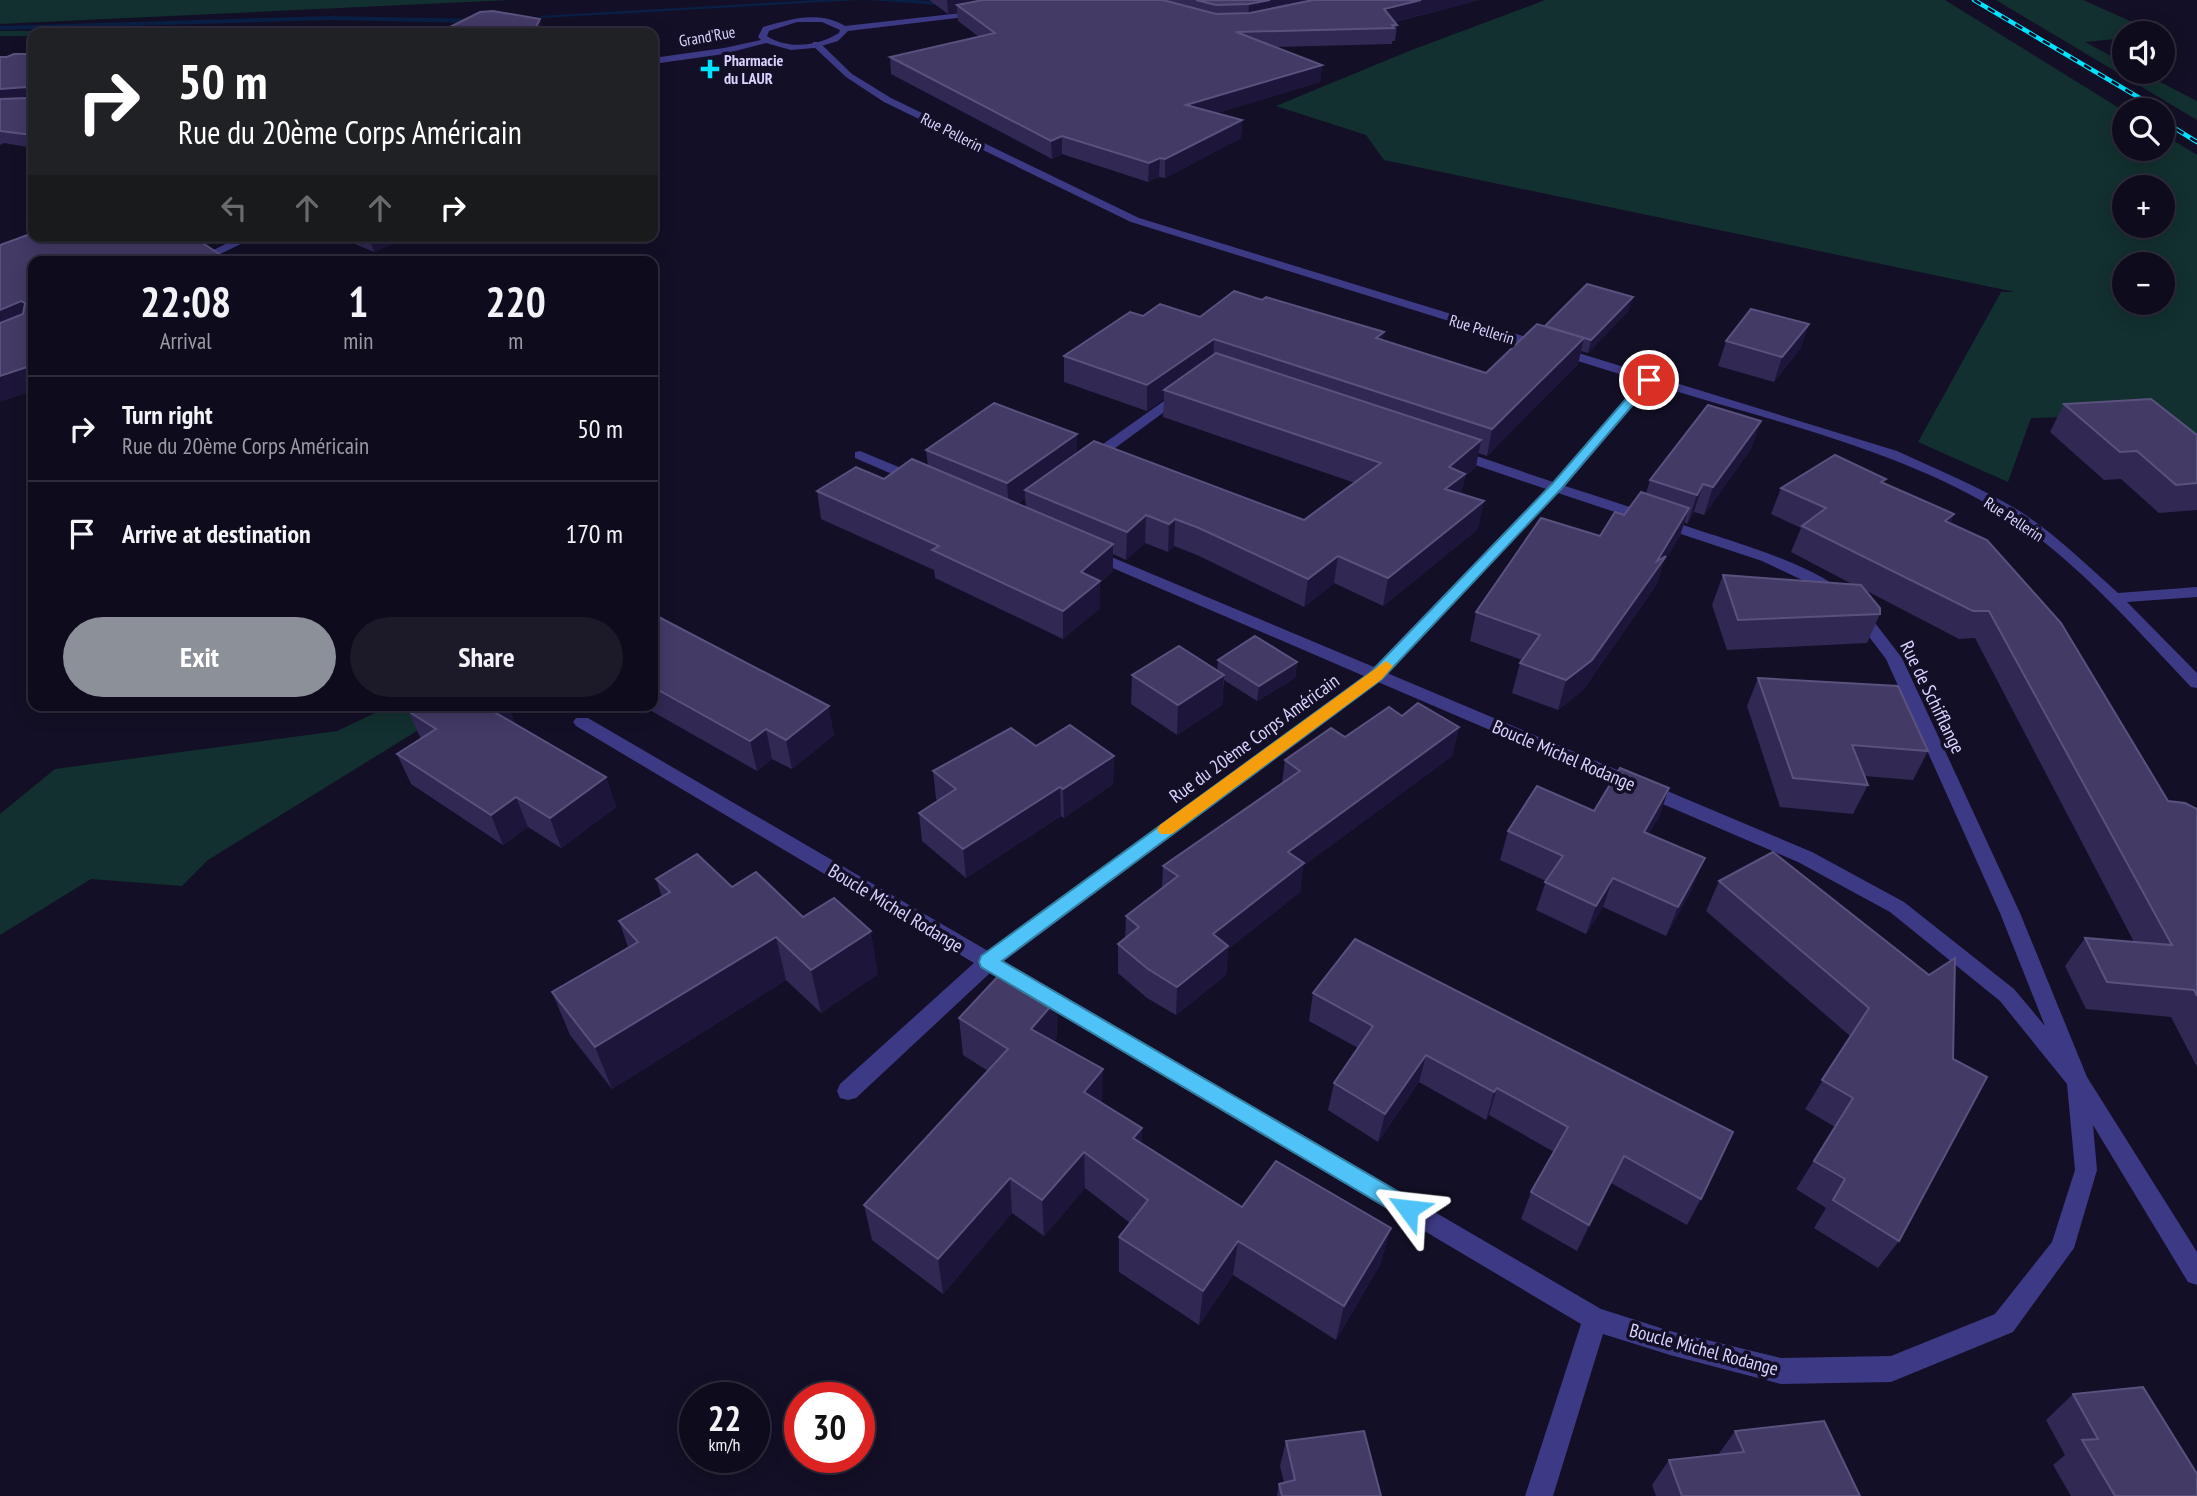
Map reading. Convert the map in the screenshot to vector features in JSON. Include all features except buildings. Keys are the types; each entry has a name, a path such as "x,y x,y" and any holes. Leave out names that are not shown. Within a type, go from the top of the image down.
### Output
{"street":[{"path":"766,41 761,33 784,22 822,20 833,22 844,29 913,23 991,11"},
{"path":"816,44 838,38 844,29"},
{"name":"Grand'Rue","path":"658,60 766,41 788,46 816,44"},
{"name":"Rue Pellerin","path":"816,44 828,60 869,89 1095,203 1135,220 1892,454 1966,489 2029,524 2114,597 2197,683"},
{"path":"207,256 239,242"},
{"name":"Rue du 20ème Corps Américain","path":"848,1091 988,962 1376,675 1556,486 1649,380"},
{"path":"1077,470 1189,387"},
{"name":"Rue de Schifflange","path":"1438,447 1767,558 1822,584 1861,614 1894,658 2010,913 2078,1081 2197,1274"},
{"path":"860,455 935,487"},
{"name":"Boucle Michel Rodange","path":"582,722 1595,1319 1670,1343 1781,1371 1891,1369 2004,1323 2062,1248 2086,1170 2078,1081 2007,995 1897,907 1805,858 1073,546"},
{"path":"2114,597 2197,592"},
{"path":"1539,1496 1595,1319"}],"green space":[{"path":"0,0 511,0 0,24"},
{"path":"1545,0 1945,0 2112,104 2112,161 2175,161 2175,141 2197,155 2197,437 2170,414 2031,418 2008,482 1918,442 2001,292 2015,292 1384,160 1366,135 1276,106 1409,51"},
{"path":"1996,0 2083,0 2130,21 2112,21 2112,39 2085,42 2112,57 2112,69"},
{"path":"0,31 28,31 28,36 0,36"},
{"path":"2137,84 2164,84 2197,101 2197,120 2175,107 2175,98 2160,98"},
{"path":"379,711 449,711 208,860 182,886 91,879 0,935 0,814 55,769 337,731"}],"waterway":[{"path":"543,16 857,0"},
{"path":"872,0 954,4"},
{"path":"0,28 330,18 480,21"}],"railway":[{"path":"1974,0 2140,98"},
{"path":"2175,128 2197,142"}],"slow traffic":[{"path":"1166,829 1386,666"}],"place":[{"name":"Pharmacie du LAUR","path":"710,69"}],"route":[{"path":"1408,1209 988,962 1376,675 1556,486 1649,380"}]}
